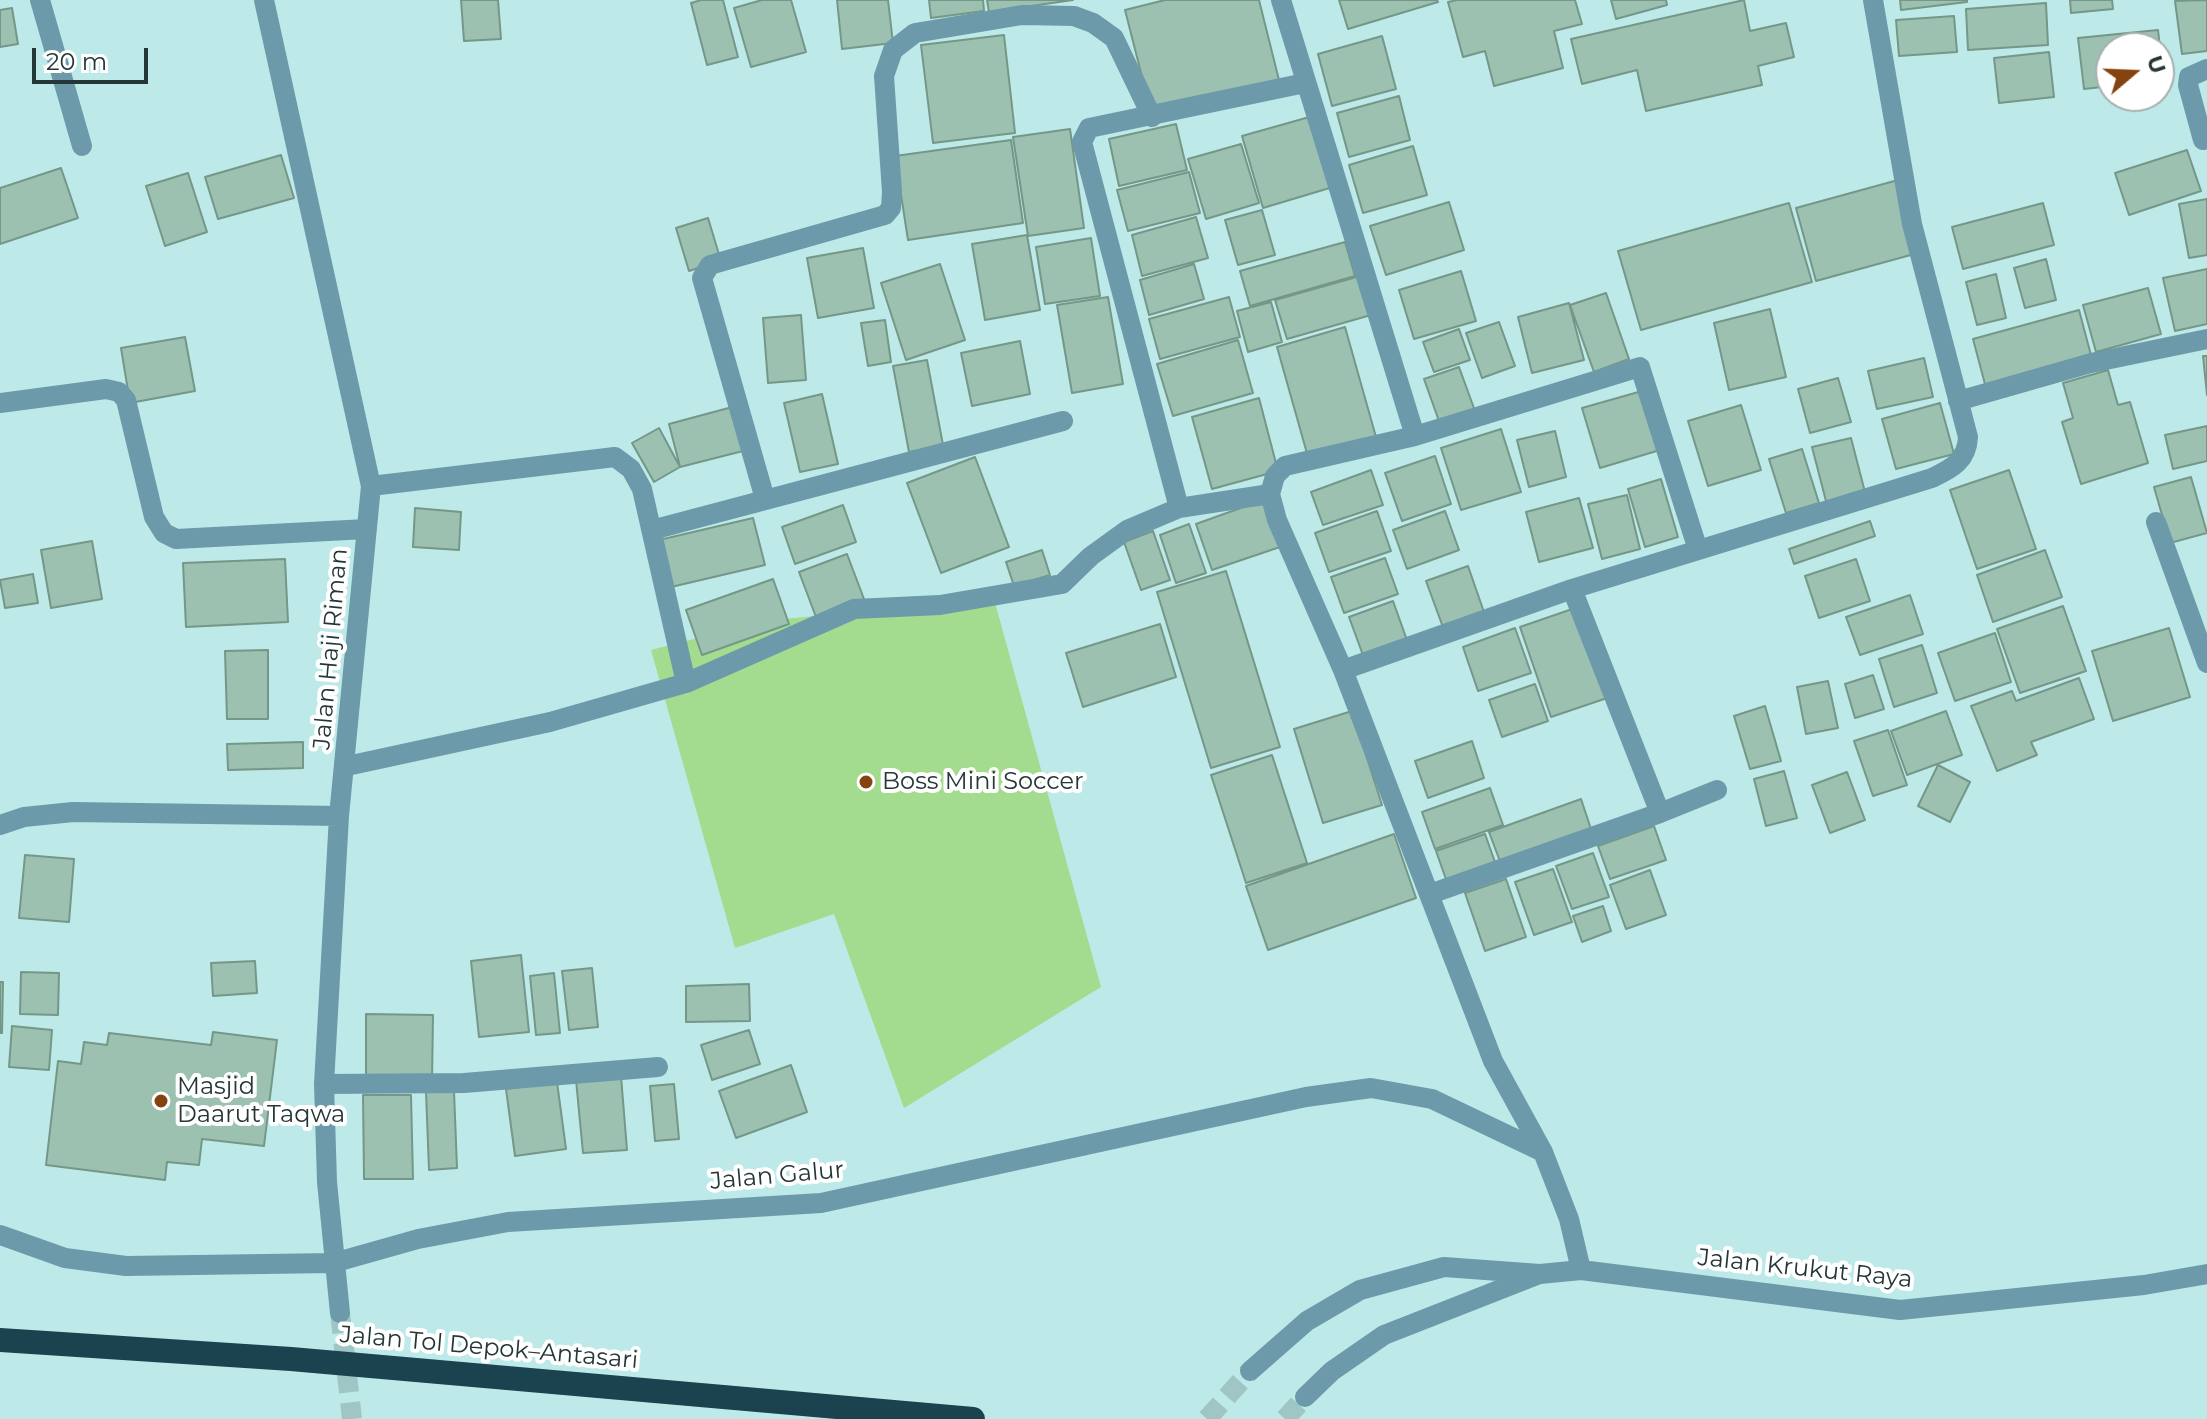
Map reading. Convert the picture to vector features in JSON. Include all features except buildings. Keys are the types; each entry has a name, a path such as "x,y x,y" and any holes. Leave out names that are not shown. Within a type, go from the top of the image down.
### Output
{"highway":[{"name":"Jalan Tol Depok–Antasari","path":"0,1340 291,1359 973,1419"}],"street":[{"path":"40,0 82,146"},
{"name":"Jalan Haji Riman","path":"264,0 371,486 347,766 339,816 324,1084 333,1263 340,1313"},
{"path":"1281,0 1415,436"},
{"path":"1343,670 1572,589 1949,470 1967,450 1968,437 1912,224 1873,0"},
{"path":"765,499 702,278 710,265 885,215 891,208 884,76 893,50 915,33 1022,15 1074,16 1093,23 1114,38 1152,117"},
{"path":"2203,140 2188,85 2196,71 2207,69"},
{"path":"1179,508 1082,142 1089,128 1305,83"},
{"path":"1958,401 2091,363 2207,339"},
{"path":"1581,1270 1569,1219 1543,1152 1493,1061 1343,670 1277,520 1270,494 1275,476 1285,466 1415,436 1640,367 1698,550"},
{"path":"0,403 106,389 119,392 126,400 154,517 164,533 176,539 367,529"},
{"path":"652,530 1063,421"},
{"path":"371,486 615,457 631,469 642,489 686,683"},
{"path":"347,766 550,722 686,683 854,609 940,605 1062,584 1117,535 1179,508 1270,494"},
{"path":"2156,522 2207,663"},
{"path":"1572,589 1660,813"},
{"path":"1430,894 1717,790"},
{"path":"0,825 24,817 86,811 339,816"},
{"path":"324,1084 464,1083 658,1067"},
{"name":"Jalan Galur","path":"0,1235 65,1258 126,1266 333,1263 418,1239 508,1222 821,1203 1306,1097 1371,1088 1432,1099 1543,1152"},
{"name":"Jalan Krukut Raya","path":"1250,1371 1307,1321 1360,1290 1444,1267 1540,1274 1581,1270 1900,1310 2144,1285 2207,1274"},
{"name":"Jalan Krukut Raya","path":"1305,1397 1332,1371 1384,1335 1540,1274"}],"green space":[{"name":"Boss Mini Soccer","path":"994,599 1101,987 904,1108 834,914 735,948 651,650 763,621"}],"tunnel":[{"path":"340,1313 352,1419"},
{"path":"1207,1419 1250,1371"},
{"path":"1285,1419 1305,1397"}],"place":[{"name":"Boss Mini Soccer","path":"866,782"},
{"name":"Masjid Daarut Taqwa","path":"161,1101"}]}
